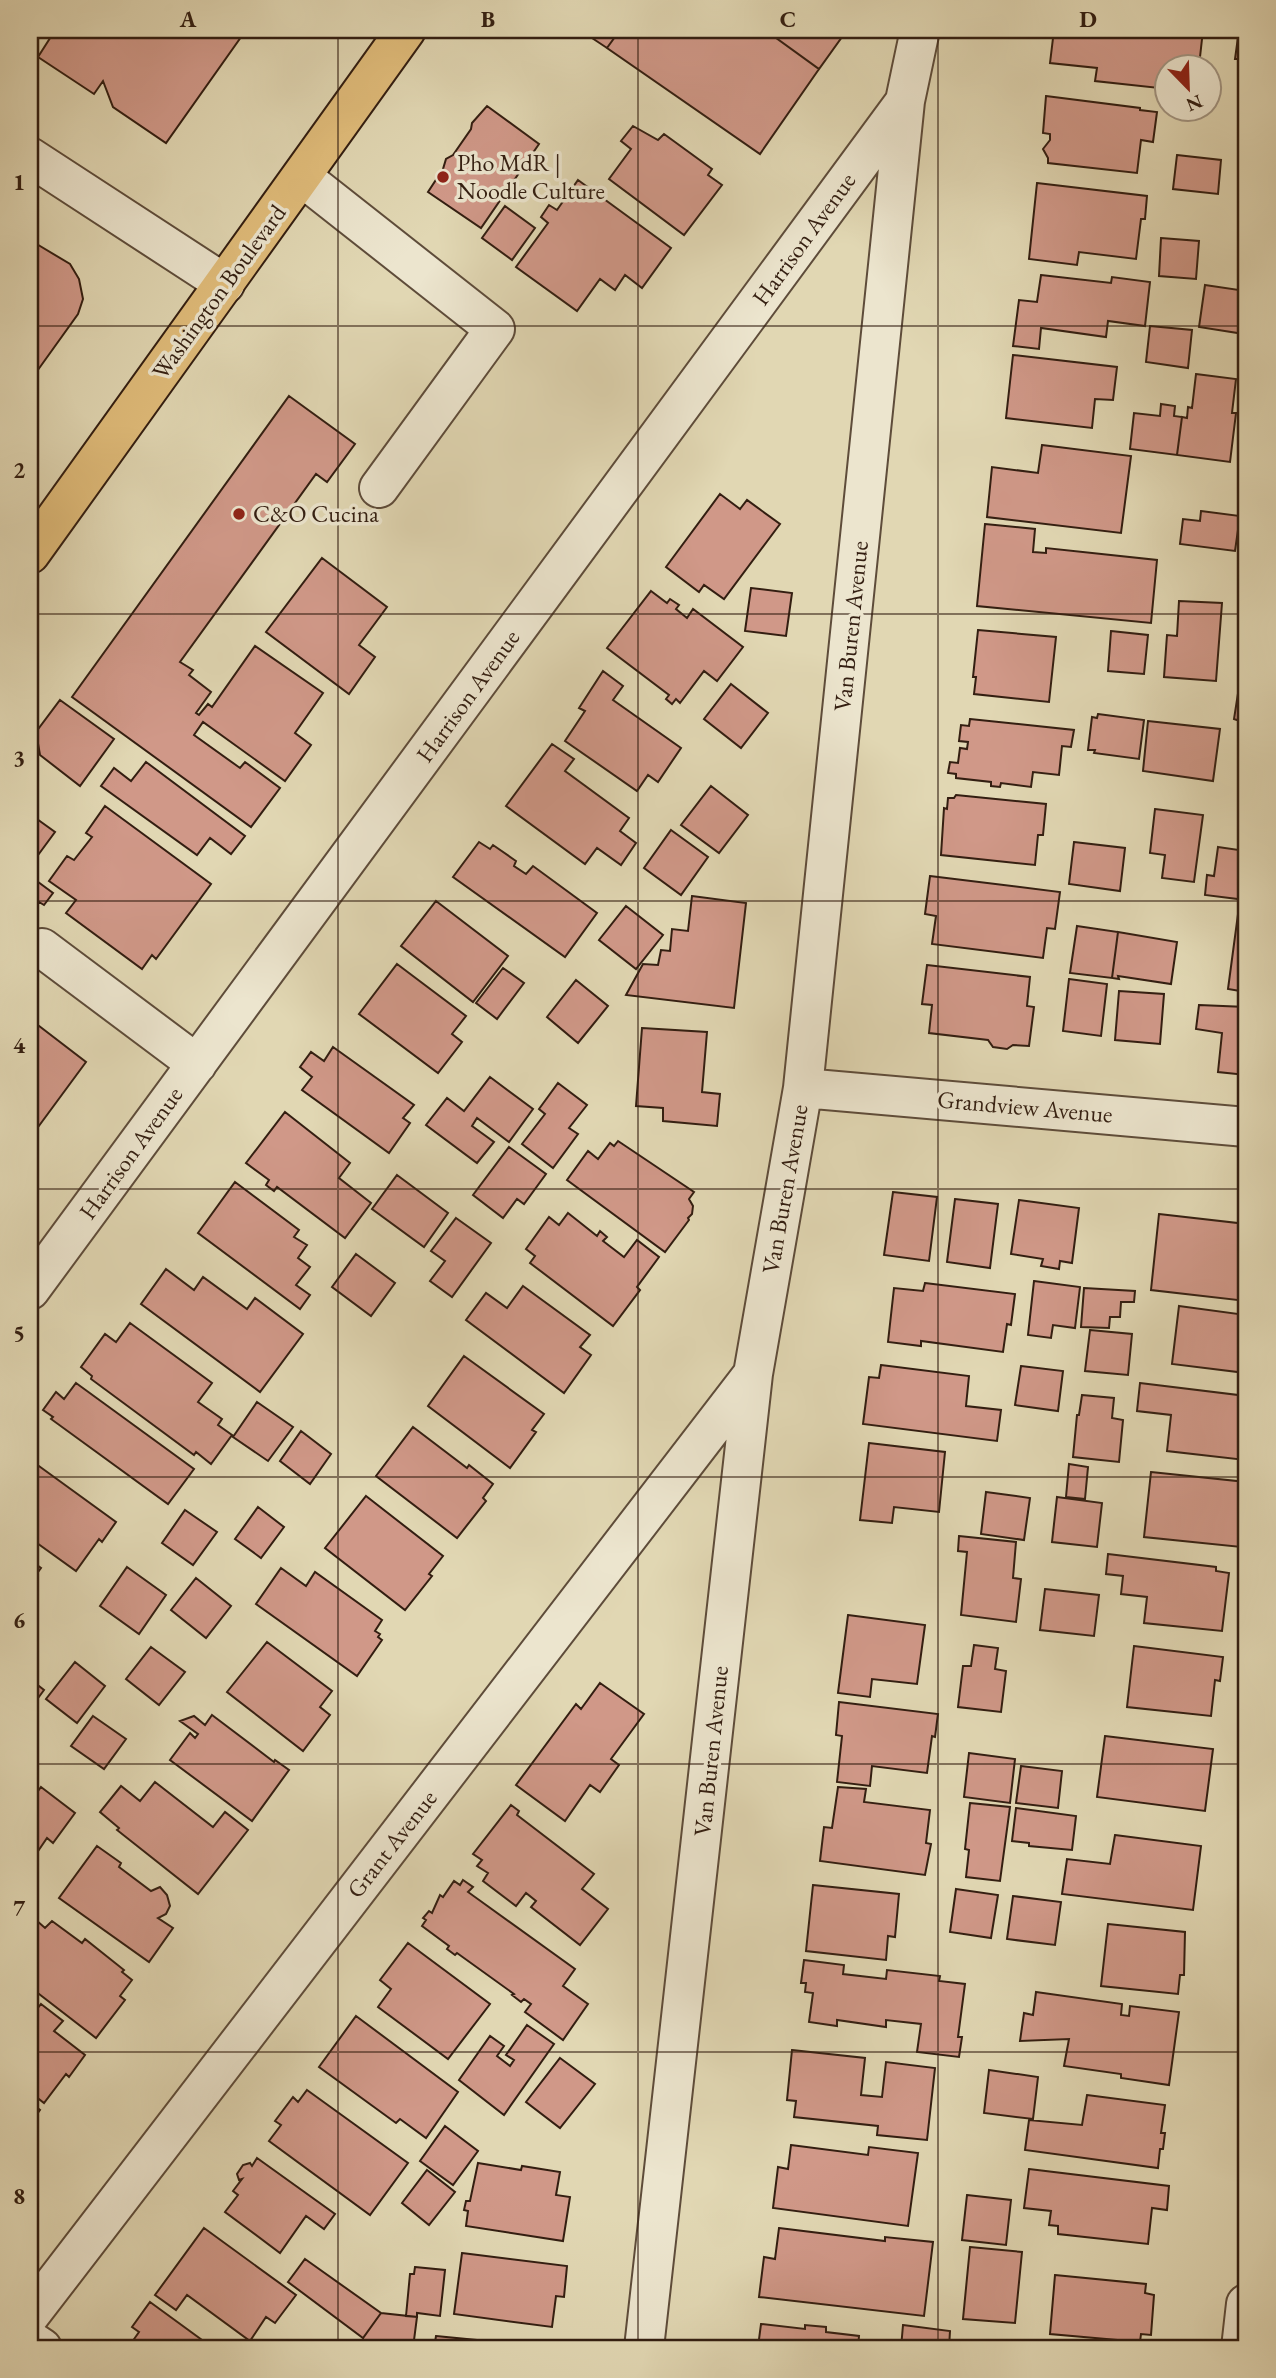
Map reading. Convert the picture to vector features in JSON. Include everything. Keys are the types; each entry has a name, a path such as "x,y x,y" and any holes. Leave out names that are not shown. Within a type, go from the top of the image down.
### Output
{"main road":[{"name":"Washington Boulevard","path":"30,554 406,30"}],"street":[{"name":"Van Buren Avenue","path":"644,2348 753,1374 803,1088 905,101 920,30"},
{"name":"Harrison Avenue","path":"30,1290 905,101"},
{"path":"30,157 225,284"},
{"path":"302,177 495,329 379,488"},
{"path":"42,948 197,1064"},
{"name":"Grandview Avenue","path":"803,1088 1246,1127"},
{"name":"Grant Avenue","path":"30,2315 753,1374"},
{"path":"1241,2348 1246,2304"},
{"path":"30,2340 42,2348"}],"building":[{"path":"45,30 246,30 166,143 113,107 103,81 94,94 38,57 52,35"},
{"path":"580,30 620,30 607,48"},
{"path":"620,30 765,30 819,69 760,154 607,48"},
{"path":"765,30 847,30 819,69"},
{"path":"1054,30 1203,30 1201,52 1154,52 1154,87 1095,81 1097,68 1050,63"},
{"path":"1239,30 1246,30 1246,65 1242,64 1243,59 1235,59"},
{"path":"1046,96 1140,108 1154,112 1156,122 1153,142 1141,140 1137,173 1048,163 1043,149 1050,140 1050,134 1043,133"},
{"path":"487,106 539,144 481,228 428,192 443,169 446,159 453,155 471,129 472,123"},
{"path":"633,126 658,140 664,134 712,169 708,175 722,185 684,235 609,179 631,149 621,141"},
{"path":"1177,155 1221,160 1218,194 1173,189"},
{"path":"578,180 671,248 642,288 625,275 615,290 600,279 577,311 516,267 548,223 541,217 549,205 557,210"},
{"path":"1037,183 1147,196 1136,259 1079,252 1077,265 1029,259"},
{"path":"505,206 535,228 512,260 482,238"},
{"path":"1161,238 1199,241 1196,279 1159,276"},
{"path":"30,240 70,264 79,279 83,299 78,314 30,381"},
{"path":"1041,275 1111,283 1112,277 1150,282 1145,326 1108,321 1106,337 1041,328 1039,349 1013,346 1019,300 1037,302"},
{"path":"1205,285 1246,291 1244,334 1199,327"},
{"path":"1150,326 1192,330 1188,368 1146,362"},
{"path":"1013,355 1117,367 1113,400 1095,399 1092,428 1006,418"},
{"path":"1196,374 1236,379 1232,413 1236,413 1230,462 1177,455 1182,417 1187,418 1188,407 1192,408"},
{"path":"289,396 355,444 327,482 316,474 180,662 193,670 189,675 211,692 196,713 199,715 208,704 212,707 255,646 323,693 295,733 311,745 285,781 203,722 194,735 240,768 245,762 280,788 251,827 72,697"},
{"path":"1161,404 1175,406 1174,416 1182,417 1177,455 1130,449 1134,413 1160,416"},
{"path":"1042,445 1131,456 1121,533 987,517 992,467 1038,473"},
{"path":"720,494 740,509 747,500 780,524 724,599 704,585 699,592 666,567"},
{"path":"1201,511 1240,516 1235,551 1180,544 1183,519 1200,521"},
{"path":"985,524 1035,529 1033,552 1046,553 1046,548 1157,560 1151,623 977,606"},
{"path":"1246,557 1246,594 1241,593"},
{"path":"322,558 387,607 359,645 375,657 349,694 266,632"},
{"path":"751,588 792,593 786,636 745,631"},
{"path":"651,591 667,603 670,599 679,605 676,609 687,618 693,609 743,647 717,681 704,671 680,703 676,699 672,704 666,699 669,695 607,648"},
{"path":"1179,601 1222,603 1216,681 1164,677 1167,635 1177,636"},
{"path":"978,630 1056,637 1049,702 974,694"},
{"path":"1111,631 1148,635 1144,674 1108,671"},
{"path":"603,671 623,686 613,700 681,748 658,782 648,775 637,791 565,741 585,711 579,708"},
{"path":"731,684 768,713 741,748 704,719"},
{"path":"1246,684 1246,723 1234,719 1239,687 1245,688"},
{"path":"60,700 114,739 80,786 40,755 36,732"},
{"path":"1098,714 1144,720 1139,759 1088,750 1092,717 1097,718"},
{"path":"970,719 1074,730 1071,747 1062,746 1059,775 1033,772 1031,787 1001,783 1000,787 991,786 991,782 956,778 956,774 948,773 950,762 958,763 960,748 967,749 968,742 959,741 961,725 969,726"},
{"path":"1148,721 1220,729 1213,781 1143,771"},
{"path":"552,744 574,759 565,771 629,818 620,831 636,843 621,865 597,848 585,864 506,806"},
{"path":"146,762 245,836 231,854 210,838 197,855 101,786 114,768 131,781"},
{"path":"711,786 748,815 719,853 681,825"},
{"path":"956,795 1046,804 1043,835 1038,835 1035,865 941,855 944,808 947,809 948,798 954,798"},
{"path":"105,806 211,884 156,959 152,955 142,969 66,913 76,900 49,881 67,856 74,860 92,837 86,833"},
{"path":"1155,809 1203,815 1194,882 1162,878 1165,855 1150,853"},
{"path":"30,814 55,832 30,866"},
{"path":"671,830 708,857 681,895 644,868"},
{"path":"479,842 490,849 493,845 516,861 514,866 526,874 533,866 597,913 565,957 453,877"},
{"path":"1074,842 1125,848 1120,891 1069,884"},
{"path":"1218,847 1246,851 1246,900 1205,895 1207,875 1214,876"},
{"path":"30,876 53,893 44,905 39,902 30,915"},
{"path":"930,876 1060,892 1055,929 1047,928 1043,958 932,944 936,916 925,914"},
{"path":"692,896 746,903 734,1008 626,995 643,964 658,965 661,950 670,951 672,929 688,931"},
{"path":"436,901 508,956 473,1002 401,946"},
{"path":"626,906 663,935 636,969 599,940"},
{"path":"1238,914 1246,915 1246,992 1228,989"},
{"path":"1077,926 1118,932 1112,978 1070,973"},
{"path":"1118,932 1177,942 1171,984 1118,976 1119,979 1112,978"},
{"path":"397,964 466,1016 452,1034 462,1042 438,1073 359,1014"},
{"path":"927,965 1030,977 1027,1006 1034,1007 1029,1046 1013,1045 1007,1049 993,1047 988,1040 929,1033 932,1005 922,1004"},
{"path":"503,968 524,983 497,1019 476,1003"},
{"path":"1069,979 1107,984 1101,1036 1063,1031"},
{"path":"576,980 608,1006 578,1043 547,1017"},
{"path":"1119,991 1164,994 1160,1044 1115,1040"},
{"path":"1199,1005 1246,1007 1246,1075 1218,1072 1222,1033 1196,1029"},
{"path":"30,1019 86,1062 30,1138"},
{"path":"642,1028 707,1032 702,1092 720,1094 717,1126 663,1121 663,1108 636,1106"},
{"path":"333,1047 414,1105 403,1118 410,1123 389,1153 302,1090 312,1077 300,1067 311,1052 324,1061"},
{"path":"490,1077 533,1109 509,1142 477,1118 472,1126 494,1142 477,1163 426,1125 447,1098 464,1111"},
{"path":"558,1083 587,1105 569,1128 578,1134 553,1168 522,1144 545,1114 539,1109"},
{"path":"285,1112 350,1163 339,1178 371,1203 345,1238 277,1187 274,1191 266,1185 269,1180 246,1163"},
{"path":"618,1141 694,1192 689,1199 693,1206 692,1214 665,1252 567,1180 588,1151 598,1159 610,1143 614,1146"},
{"path":"509,1147 546,1174 524,1204 517,1199 503,1218 473,1195"},
{"path":"397,1175 448,1213 424,1247 372,1209"},
{"path":"235,1182 299,1230 294,1237 307,1245 298,1258 310,1267 296,1285 310,1295 300,1309 198,1233"},
{"path":"893,1192 937,1197 929,1261 884,1255"},
{"path":"955,1199 998,1204 990,1268 947,1262"},
{"path":"1019,1200 1079,1208 1072,1263 1060,1261 1059,1269 1041,1266 1043,1259 1011,1254"},
{"path":"568,1213 597,1236 600,1231 607,1237 603,1241 624,1257 637,1240 659,1257 637,1287 640,1290 613,1326 530,1263 535,1256 526,1249 549,1217 559,1225"},
{"path":"1159,1214 1246,1224 1246,1301 1151,1290"},
{"path":"456,1218 491,1243 452,1297 430,1281 445,1261 431,1251"},
{"path":"356,1254 395,1283 371,1316 332,1287"},
{"path":"166,1269 194,1290 203,1277 247,1309 255,1298 303,1334 260,1392 141,1304"},
{"path":"1034,1281 1080,1287 1075,1328 1053,1325 1051,1338 1028,1335"},
{"path":"925,1283 1015,1294 1011,1325 1007,1324 1003,1352 921,1341 921,1346 888,1342 894,1288 923,1291"},
{"path":"523,1286 590,1335 580,1347 591,1355 564,1393 466,1320 486,1293 507,1308"},
{"path":"1084,1288 1135,1291 1134,1302 1121,1302 1120,1317 1110,1317 1109,1328 1081,1327"},
{"path":"1179,1306 1246,1315 1246,1373 1172,1364"},
{"path":"130,1323 212,1383 198,1402 222,1419 218,1425 232,1435 211,1464 196,1452 194,1455 91,1379 92,1376 81,1367 105,1334 116,1342"},
{"path":"1090,1330 1132,1334 1128,1375 1085,1371"},
{"path":"464,1356 544,1414 532,1430 536,1432 510,1468 428,1406"},
{"path":"881,1365 969,1376 966,1406 1001,1410 997,1441 863,1424 869,1377 879,1378"},
{"path":"1021,1366 1063,1371 1058,1411 1015,1405"},
{"path":"76,1383 194,1469 168,1504 51,1419 53,1417 43,1410 56,1392 64,1399"},
{"path":"1140,1383 1246,1396 1245,1460 1167,1451 1171,1415 1137,1411"},
{"path":"1082,1395 1114,1398 1112,1418 1123,1420 1119,1462 1073,1457"},
{"path":"257,1402 293,1427 268,1461 233,1437"},
{"path":"413,1427 493,1484 483,1498 486,1501 457,1538 376,1476"},
{"path":"301,1431 331,1454 310,1484 280,1461"},
{"path":"869,1443 945,1452 939,1512 894,1507 892,1523 860,1520"},
{"path":"32,1461 116,1522 102,1542 99,1539 76,1571 30,1538"},
{"path":"1069,1464 1088,1467 1085,1499 1066,1497"},
{"path":"1151,1472 1246,1482 1241,1547 1144,1537"},
{"path":"986,1492 1030,1498 1024,1540 981,1534"},
{"path":"366,1496 443,1556 429,1574 432,1576 405,1610 325,1548"},
{"path":"1057,1497 1102,1503 1097,1547 1052,1542"},
{"path":"258,1507 284,1527 261,1558 235,1539"},
{"path":"185,1510 217,1532 193,1565 162,1543"},
{"path":"959,1536 1016,1542 1013,1578 1021,1579 1016,1622 961,1615 967,1552 958,1551"},
{"path":"1108,1554 1216,1567 1216,1571 1229,1573 1222,1631 1144,1623 1147,1597 1121,1594 1123,1576 1106,1574"},
{"path":"30,1560 41,1568 30,1583"},
{"path":"127,1567 166,1595 139,1634 100,1606"},
{"path":"281,1568 306,1586 315,1572 382,1620 375,1631 380,1634 378,1637 382,1640 357,1676 256,1604"},
{"path":"196,1578 231,1606 206,1638 171,1610"},
{"path":"1045,1589 1099,1595 1094,1636 1040,1630"},
{"path":"848,1615 925,1625 917,1684 872,1679 870,1697 838,1693"},
{"path":"267,1642 332,1691 320,1707 330,1715 303,1751 227,1692"},
{"path":"974,1645 998,1648 995,1669 1006,1671 1001,1712 958,1707 963,1666 971,1666"},
{"path":"1134,1646 1223,1657 1220,1681 1215,1680 1211,1716 1127,1707"},
{"path":"151,1647 185,1672 159,1705 126,1679"},
{"path":"75,1662 105,1686 77,1723 46,1699"},
{"path":"30,1679 44,1690 30,1709"},
{"path":"600,1683 644,1714 611,1759 619,1765 600,1792 590,1785 565,1821 516,1785 576,1704 581,1709"},
{"path":"839,1702 938,1714 927,1773 872,1766 870,1786 837,1782 842,1736 836,1735"},
{"path":"212,1715 274,1762 275,1760 289,1770 252,1821 170,1760 190,1733 195,1738 198,1734 180,1721 194,1716 205,1725"},
{"path":"93,1716 126,1739 104,1769 71,1746"},
{"path":"1105,1736 1213,1749 1205,1811 1097,1797"},
{"path":"969,1753 1015,1759 1010,1803 964,1797"},
{"path":"1021,1766 1062,1771 1058,1808 1016,1803"},
{"path":"155,1782 213,1827 225,1812 248,1830 198,1894 117,1830 119,1828 100,1812 121,1786 140,1801"},
{"path":"41,1787 75,1813 53,1843 47,1838 32,1860 30,1802"},
{"path":"838,1787 866,1789 864,1802 930,1810 926,1843 931,1844 925,1875 820,1861 824,1827 832,1828"},
{"path":"970,1803 1010,1807 1000,1881 966,1877 969,1850 965,1849"},
{"path":"511,1805 519,1811 517,1815 594,1874 582,1889 608,1909 580,1945 531,1907 536,1901 526,1893 516,1906 483,1881 488,1873 477,1866 482,1860 473,1854"},
{"path":"1016,1808 1076,1816 1072,1850 1029,1846 1029,1843 1012,1841"},
{"path":"1115,1835 1201,1846 1193,1910 1062,1894 1067,1859 1110,1864"},
{"path":"97,1846 121,1863 119,1867 151,1891 160,1887 167,1895 170,1906 166,1914 158,1918 173,1928 149,1962 59,1898"},
{"path":"463,1880 473,1887 468,1892 575,1969 563,1986 588,2004 563,2040 525,2012 531,2004 524,1999 521,2002 457,1953 455,1955 447,1949 449,1946 422,1926 426,1920 423,1918 429,1911 432,1913 440,1895 443,1897 454,1881 460,1885"},
{"path":"813,1885 899,1894 895,1937 888,1936 886,1960 806,1951"},
{"path":"956,1889 998,1895 991,1938 950,1932"},
{"path":"1013,1896 1061,1902 1055,1945 1007,1939"},
{"path":"36,1920 45,1928 52,1921 82,1943 85,1939 124,1970 122,1972 132,1980 120,1996 125,2000 96,2038 30,1987 30,1928"},
{"path":"1108,1924 1185,1932 1184,1975 1180,1975 1178,1994 1101,1986"},
{"path":"408,1943 490,2004 448,2059 378,2007 391,1989 380,1980"},
{"path":"804,1960 844,1965 843,1974 886,1979 887,1970 940,1976 939,1981 965,1984 958,2037 962,2037 959,2057 917,2052 921,2024 886,2020 886,2027 837,2020 837,2026 809,2022 813,1993 805,1992 806,1983 801,1983"},
{"path":"1036,1992 1122,2004 1121,2015 1129,2016 1130,2006 1179,2012 1169,2085 1121,2078 1121,2074 1064,2066 1069,2039 1020,2041 1024,2013 1033,2015"},
{"path":"41,2004 63,2021 54,2031 85,2055 69,2077 66,2074 44,2103 30,2092 30,2018"},
{"path":"356,2016 458,2092 426,2138 400,2119 396,2123 319,2067"},
{"path":"527,2025 554,2044 504,2115 459,2080 490,2036 504,2046 497,2056 510,2066 514,2060 506,2055"},
{"path":"792,2050 865,2058 861,2095 882,2097 886,2062 935,2068 927,2140 877,2135 878,2126 794,2117 796,2101 787,2100"},
{"path":"560,2058 595,2084 560,2128 526,2102"},
{"path":"989,2070 1038,2077 1033,2119 984,2113"},
{"path":"307,2090 408,2163 370,2215 269,2141 281,2125 275,2121 293,2097 298,2102"},
{"path":"1087,2095 1165,2105 1161,2133 1165,2133 1158,2168 1025,2150 1029,2120 1082,2125"},
{"path":"30,2102 40,2110 30,2124"},
{"path":"445,2126 478,2151 453,2185 420,2161"},
{"path":"791,2145 868,2155 869,2147 918,2153 908,2226 773,2208 778,2167 788,2169"},
{"path":"257,2158 335,2214 324,2229 306,2216 280,2253 225,2212 238,2195 233,2191 242,2179 239,2180 237,2174 243,2165 250,2163 252,2166"},
{"path":"478,2163 521,2170 522,2166 560,2172 556,2195 570,2197 563,2241 466,2226 468,2211 464,2210 466,2201 470,2201"},
{"path":"1029,2169 1169,2186 1167,2210 1152,2208 1148,2244 1058,2234 1058,2226 1049,2225 1051,2211 1024,2208"},
{"path":"427,2170 455,2192 429,2225 402,2203"},
{"path":"967,2195 1011,2200 1006,2245 962,2240"},
{"path":"204,2228 296,2295 275,2323 266,2317 250,2341 187,2295 176,2310 155,2295"},
{"path":"779,2228 885,2241 885,2237 933,2242 924,2316 759,2297 764,2257 775,2259"},
{"path":"970,2247 1022,2252 1015,2323 963,2319"},
{"path":"462,2253 567,2266 564,2297 556,2296 552,2327 454,2314"},
{"path":"305,2259 381,2313 363,2338 288,2282"},
{"path":"415,2267 445,2270 440,2316 417,2313 417,2317 406,2316 410,2274 414,2274"},
{"path":"1055,2275 1146,2284 1145,2293 1154,2295 1151,2335 1141,2334 1140,2342 1050,2334"},
{"path":"150,2302 213,2348 139,2348 132,2342 139,2332 132,2327"},
{"path":"381,2313 417,2317 413,2348 363,2347 363,2338"},
{"path":"761,2324 805,2329 805,2325 826,2327 826,2332 859,2336 858,2348 748,2348 758,2347"},
{"path":"903,2325 950,2331 949,2348 901,2348"},
{"path":"436,2336 476,2340 475,2348 434,2348"},
{"path":"1057,2345 1087,2348 1056,2348"}],"place":[{"name":"Pho MdR | Noodle Culture","path":"443,177"},
{"name":"C&O Cucina","path":"239,514"}]}
